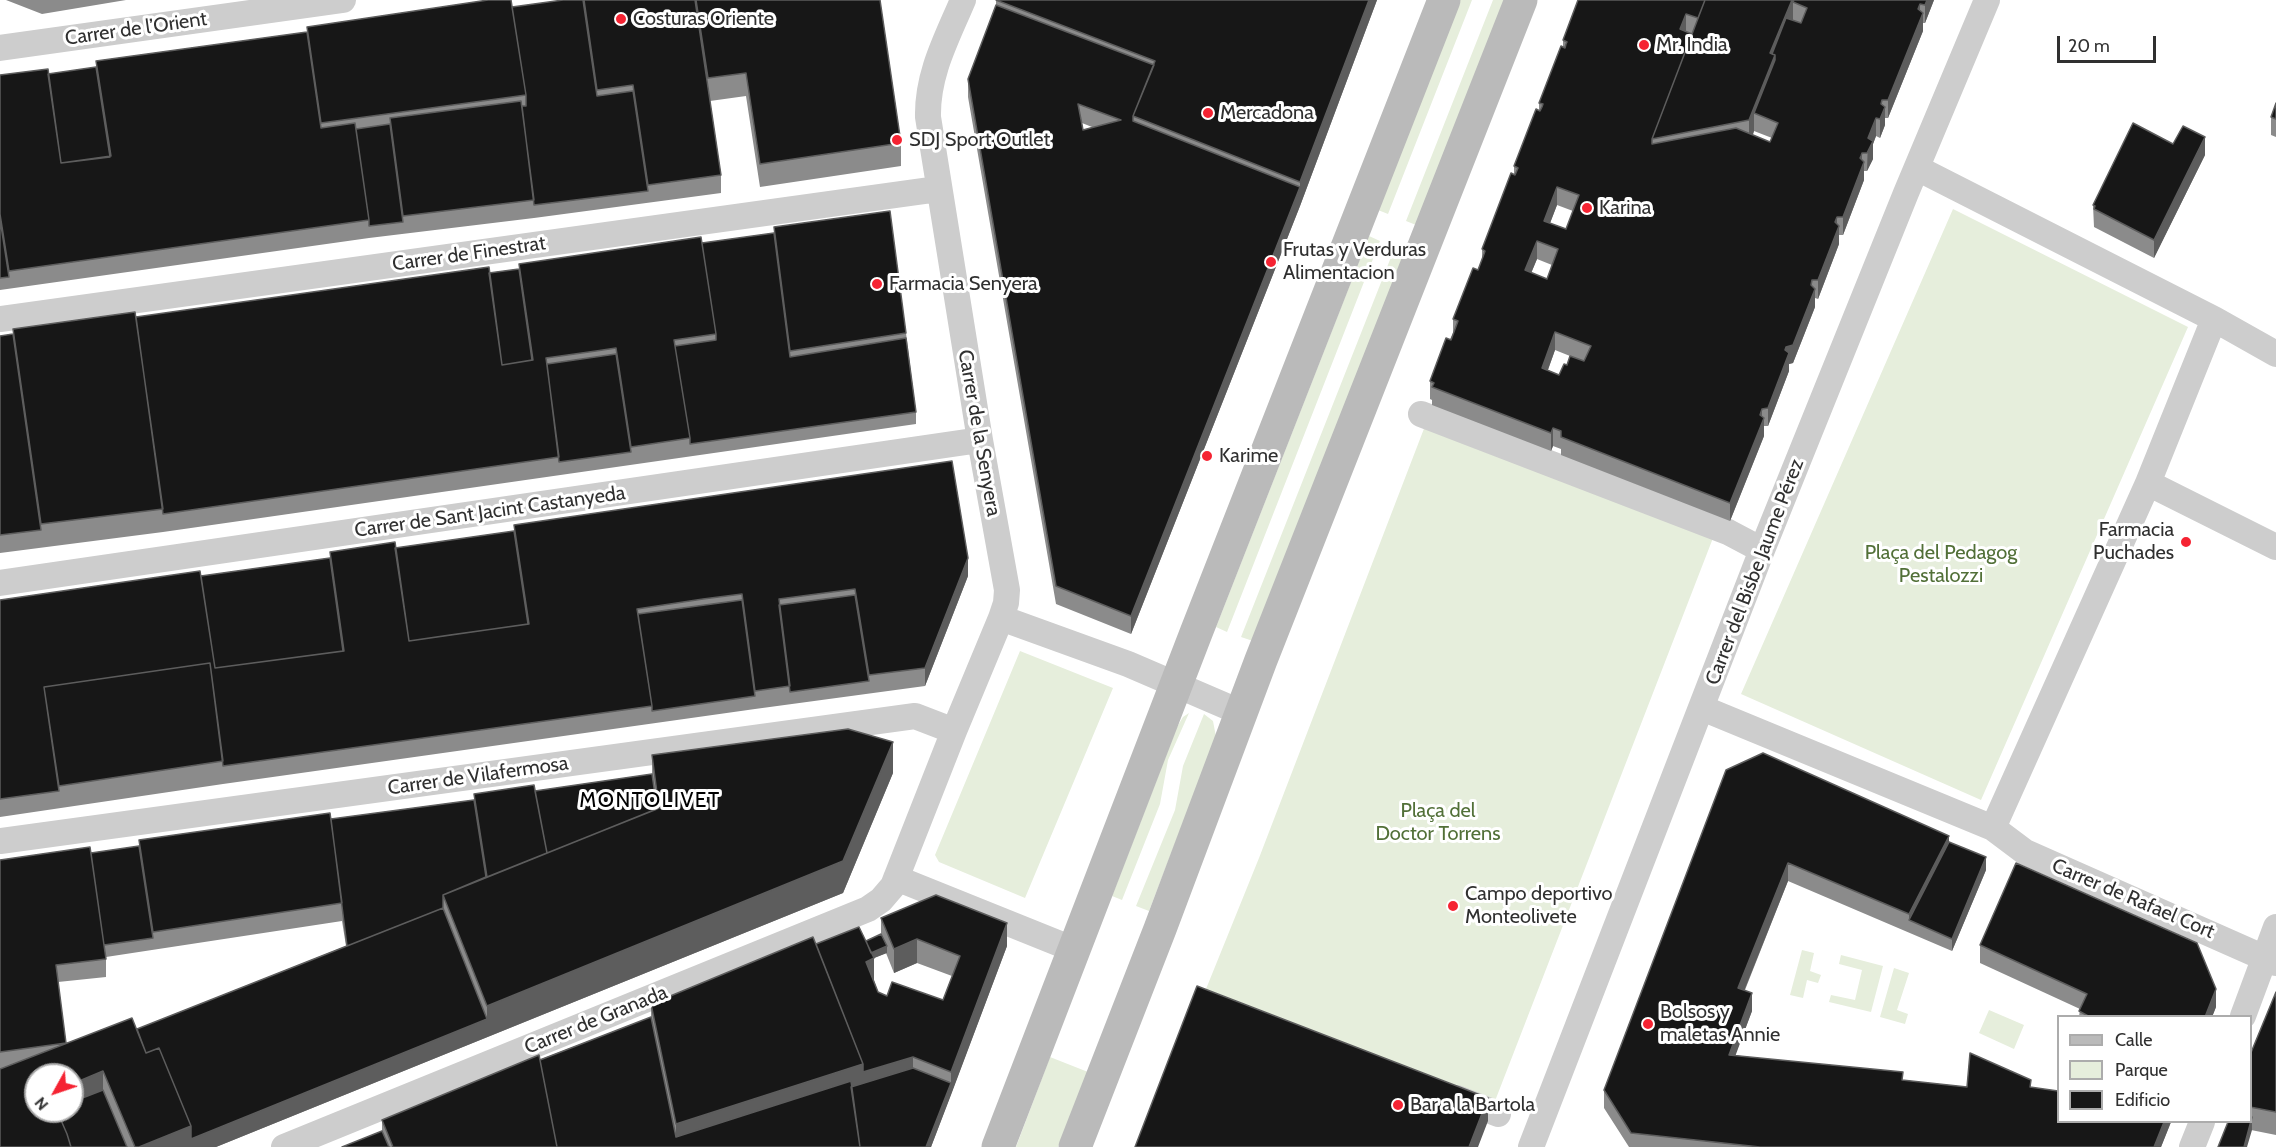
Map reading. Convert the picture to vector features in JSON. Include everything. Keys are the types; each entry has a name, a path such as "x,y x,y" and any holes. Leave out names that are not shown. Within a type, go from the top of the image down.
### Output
{"main road":[{"path":"998,1147 1444,0"},
{"path":"1075,1147 1521,0"}],"street":[{"name":"Carrer de l’Orient","path":"0,48 343,0"},
{"name":"Carrer de la Senyera","path":"901,867 1001,618 1007,590 938,189 928,117 927,96 933,70 963,0"},
{"name":"Carrer del Bisbe Jaume Pérez","path":"1532,1147 1762,550 1987,0"},
{"path":"1917,168 2214,319 2276,354"},
{"name":"Carrer de Finestrat","path":"0,319 938,189"},
{"path":"1702,708 1993,828 2148,483 2214,319"},
{"path":"1421,414 1728,532 1762,550"},
{"name":"Carrer de Sant Jacint Castanyeda","path":"0,583 980,440"},
{"path":"2148,483 2276,547"},
{"path":"1001,618 1177,684 1242,713"},
{"name":"Carrer de Vilafermosa","path":"0,841 915,716 954,731"},
{"name":"Carrer de Rafael Cort","path":"1993,828 2025,852 2270,960"},
{"path":"901,867 1075,950"},
{"name":"Carrer de Granada","path":"284,1147 868,909 881,900 893,886 901,867"},
{"path":"2243,1015 2270,960 2276,927"},
{"path":"1436,1090 1498,1114"},
{"path":"2192,1147 2202,1123"}],"green space":[{"path":"1460,0 1472,0 1388,214 1378,210"},
{"path":"1493,0 1504,0 1416,225 1406,221"},
{"name":"Plaça del Pedagog Pestalozzi","path":"1953,209 2188,327 1981,800 1741,694"},
{"path":"1369,236 1380,241 1227,632 1216,627"},
{"path":"1395,247 1406,252 1253,641 1241,637"},
{"name":"Plaça del Doctor Torrens","path":"1425,426 1713,538 1495,1101 1206,989 1259,858"},
{"path":"1020,651 1113,688 1025,898 939,862 935,855"},
{"path":"1189,713 1168,760 1160,804 1122,900 1112,896 1177,727 1183,717"},
{"path":"1204,714 1213,721 1216,737 1149,911 1136,906 1175,810 1183,766"},
{"path":"1802,950 1814,953 1810,971 1821,975 1818,983 1807,980 1803,998 1790,995"},
{"path":"1841,955 1883,966 1871,1012 1829,1002 1831,995 1855,1000 1862,970 1839,964"},
{"path":"1894,968 1909,973 1897,1010 1908,1014 1905,1024 1880,1017"},
{"path":"1989,1010 2024,1025 2014,1049 1979,1033"},
{"path":"1050,1057 1088,1072 1058,1147 1016,1147"}],"building":[{"path":"488,0 511,0 526,95 321,123 307,27"},
{"path":"563,0 583,0 597,96 633,91 648,191 534,205 522,106 526,106 526,95 512,7"},
{"path":"584,0 695,0 721,175 648,185 633,85 597,90"},
{"path":"696,0 880,0 901,143 760,164 746,73 708,78"},
{"path":"996,0 1369,0 1300,182 1133,116 1155,61"},
{"path":"1578,0 1705,0 1698,18 1686,14 1680,29 1692,34 1652,144 1736,128 1770,142 1778,123 1754,113 1775,60 1775,55 1772,54 1786,18 1801,23 1807,8 1793,2 1794,0 1927,0 1925,5 1920,4 1918,9 1923,13 1888,100 1882,100 1881,104 1885,107 1880,119 1876,118 1868,138 1873,141 1867,153 1862,153 1860,158 1864,162 1843,217 1837,217 1835,222 1839,226 1818,280 1812,280 1811,285 1815,289 1793,345 1786,347 1785,350 1789,353 1768,408 1762,409 1760,415 1764,418 1730,503 1561,437 1561,431 1553,428 1551,433 1432,387 1434,383 1430,381 1446,338 1451,340 1458,321 1453,319 1473,268 1478,270 1485,251 1482,249 1511,173 1515,175 1518,168 1514,166 1536,109 1540,111 1542,107 1543,104 1539,103 1561,46 1565,48 1567,42 1563,40","holes":["1557,187 1579,195 1566,229 1544,221","1537,241 1558,249 1547,279 1525,270","1555,332 1591,346 1584,361 1570,356 1567,365 1564,364 1559,375 1542,368"]},
{"path":"1705,0 1792,0 1770,53 1775,55 1749,120 1652,139"},
{"path":"996,5 1154,65 1133,121 1300,187 1131,616 1056,586 968,79","holes":["1078,104 1121,120 1083,130"]},
{"path":"307,32 321,128 355,123 369,220 9,271 0,214 0,75 48,69 61,163 111,156 96,61"},
{"path":"96,67 110,157 61,163 48,74"},
{"path":"521,101 534,200 403,216 390,118"},
{"path":"2276,103 2276,119 2271,117"},
{"path":"2133,123 2173,144 2183,126 2205,137 2154,240 2094,209 2093,205"},
{"path":"390,124 403,222 369,226 356,129"},
{"path":"890,211 906,333 790,351 774,227"},
{"path":"0,219 9,277 0,278"},
{"path":"774,233 790,357 906,338 916,412 690,444 675,346 716,340 702,243"},
{"path":"701,237 716,334 674,340 690,438 631,447 616,348 546,358 559,457 163,514 136,317 489,267 502,365 533,360 519,264"},
{"path":"519,269 532,360 502,365 489,273"},
{"path":"135,312 163,509 41,524 13,329"},
{"path":"13,334 41,530 0,535 0,336"},
{"path":"616,354 631,452 559,462 547,364"},
{"path":"952,461 968,558 925,668 869,675 855,589 779,599 790,686 755,691 742,594 703,599 637,609 652,706 223,766 210,663 44,687 59,791 0,799 0,600 200,571 215,668 344,651 330,552 395,542 409,641 529,624 514,525"},
{"path":"514,531 528,624 409,641 395,548"},
{"path":"330,558 343,651 215,668 201,576"},
{"path":"855,595 869,681 790,692 779,605"},
{"path":"742,600 755,696 652,711 638,614"},
{"path":"210,663 223,761 59,786 44,687"},
{"path":"848,729 893,742 843,861 487,1006 443,895 659,808 652,755"},
{"path":"1763,753 1949,836 1909,914 1788,863 1738,988 1752,993 1729,1055 1903,1072 1902,1080 1967,1087 1970,1053 2031,1080 2030,1087 2057,1091 2057,1123 2164,1123 2154,1147 1760,1147 1631,1133 1604,1090 1726,770"},
{"path":"652,774 657,809 547,853 535,791"},
{"path":"534,785 547,853 487,877 474,794"},
{"path":"474,800 486,877 443,895 443,908 347,946 331,819"},
{"path":"330,813 342,903 153,932 139,840"},
{"path":"1949,842 1986,857 1952,939 1909,920"},
{"path":"139,846 153,938 104,945 91,853"},
{"path":"90,847 106,959 56,965 66,1043 0,1052 0,860"},
{"path":"2016,863 2197,943 2216,989 2206,1015 2086,1015 2079,1011 2087,994 1980,945"},
{"path":"936,895 1007,923 951,1072 913,1057 863,1072 863,1064 816,944 859,927 874,958 866,962 878,992 887,996 892,982 943,1000 960,956 917,939 894,949 881,918"},
{"path":"443,908 487,1019 191,1139 191,1126 159,1048 146,1053 137,1029"},
{"path":"881,934 887,946 871,953 866,941"},
{"path":"813,937 863,1064 676,1124 651,1004"},
{"path":"1197,986 1488,1098 1469,1147 1135,1147"},
{"path":"2276,992 2276,1112 2252,1107 2252,1050"},
{"path":"651,1017 676,1137 851,1081 860,1147 557,1147 540,1060"},
{"path":"132,1018 146,1053 159,1048 191,1126 135,1147 103,1071 84,1079 84,1063 24,1063 24,1123 62,1123 71,1147 0,1147 0,1069"},
{"path":"539,1055 557,1147 393,1147 382,1120"},
{"path":"913,1068 951,1083 926,1147 860,1147 851,1087"},
{"path":"103,1090 127,1147 71,1147 62,1123 84,1123 84,1097"},
{"path":"2228,1123 2250,1123 2244,1147 2218,1147"},
{"path":"382,1131 389,1147 342,1147"}],"place":[{"name":"Costuras Oriente","path":"621,19"},
{"name":"Mr. India","path":"1644,45"},
{"name":"Mercadona","path":"1208,113"},
{"name":"SDJ Sport Outlet","path":"897,140"},
{"name":"Karina","path":"1587,208"},
{"name":"Frutas y Verduras Alimentacion","path":"1271,262"},
{"name":"Farmacia Senyera","path":"877,284"},
{"name":"Karime","path":"1207,456"},
{"name":"Farmacia Puchades","path":"2186,542"},
{"name":"Campo deportivo Monteolivete","path":"1453,906"},
{"name":"Bolsos y maletas Annie","path":"1648,1024"},
{"name":"Bar a la Bartola","path":"1398,1105"}],"district":[{"name":"MONTOLIVET","path":"650,801"}]}
